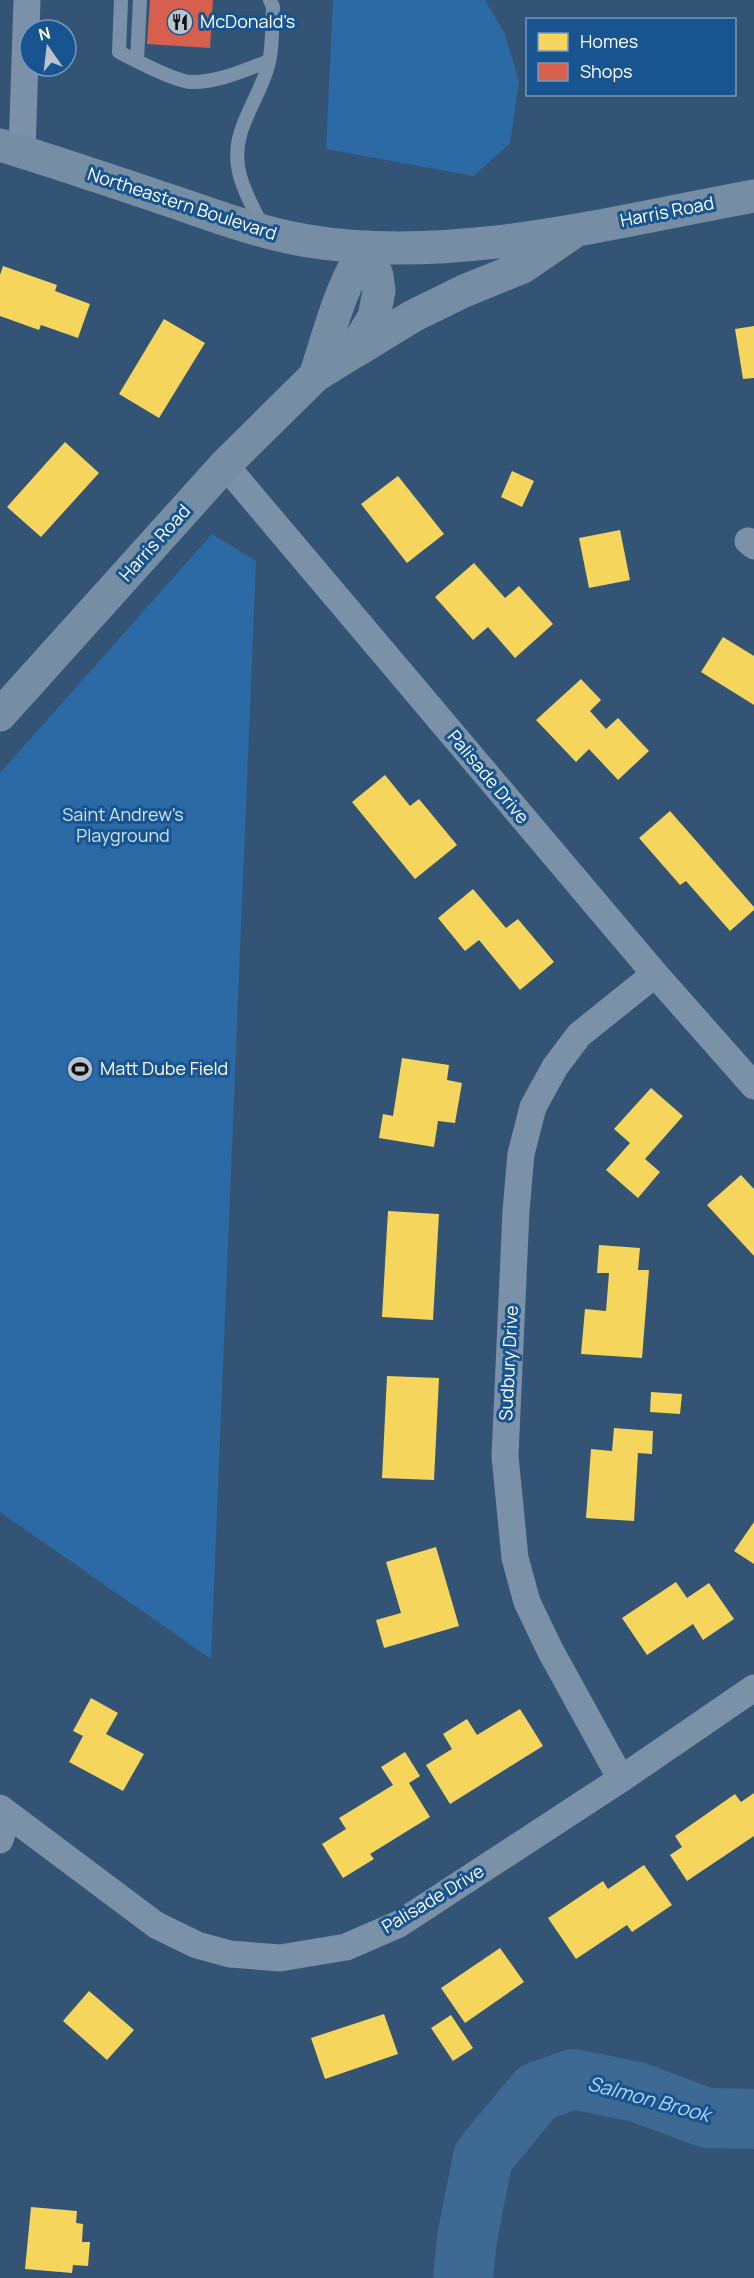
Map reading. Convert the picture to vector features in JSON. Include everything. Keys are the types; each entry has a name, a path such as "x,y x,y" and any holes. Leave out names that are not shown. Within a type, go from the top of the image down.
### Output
{"street":[{"path":"11,148 27,0"},
{"name":"Northeastern Boulevard","path":"11,148 265,233 311,242 367,247"},
{"name":"Harris Road","path":"367,247 428,249 503,241 754,196"},
{"name":"Harris Road","path":"0,716 225,465 315,376 412,316 464,291 523,267 579,228"},
{"name":"Harris Road","path":"352,353 374,317 379,291 377,276 367,247"},
{"name":"Harris Road","path":"315,376 346,283 367,247"},
{"name":"Palisade Drive","path":"225,465 655,974 754,1086"},
{"name":"Sudbury Drive","path":"621,1779 550,1650 527,1602 515,1557 505,1456 516,1211 521,1154 533,1107 555,1067 579,1035 655,974"},
{"name":"Palisade Drive","path":"3,1821 156,1924 197,1945 230,1954 279,1958 346,1947 399,1924 754,1689"}],"lane":[{"path":"121,0 119,52 137,61 192,82 229,76 269,61"},
{"path":"137,61 140,0"},
{"path":"265,233 247,195 238,167 237,146 240,130 259,91 269,61 273,7 270,0"}],"green space":[{"path":"333,0 485,0 504,32 519,81 510,143 474,176 326,149"},
{"name":"Saint Andrew's Playground","path":"212,534 256,561 211,1659 0,1512 0,773"}],"building: Homes":[{"path":"3,266 57,285 55,291 90,304 78,338 41,325 39,330 0,316 0,275"},
{"path":"164,319 205,343 159,418 119,394"},
{"path":"754,326 754,378 743,379 735,329"},
{"path":"65,442 99,473 41,537 7,507"},
{"path":"512,471 534,481 522,507 501,497"},
{"path":"398,476 444,534 407,563 361,504"},
{"path":"620,530 630,580 589,588 579,538"},
{"path":"474,563 505,598 519,586 553,624 515,658 488,627 473,640 435,597"},
{"path":"723,637 754,656 754,705 701,672"},
{"path":"581,679 601,700 590,711 606,729 618,718 649,751 618,780 589,749 576,762 536,720"},
{"path":"385,775 410,806 419,799 457,845 415,879 352,802"},
{"path":"670,811 754,907 754,910 730,931 686,881 680,885 639,838"},
{"path":"473,889 506,928 518,919 554,962 520,990 479,940 465,951 438,918"},
{"path":"402,1058 449,1065 447,1080 462,1083 455,1123 438,1121 434,1147 379,1138 383,1114 393,1116"},
{"path":"651,1088 683,1116 645,1159 660,1172 638,1198 606,1170 630,1143 614,1129"},
{"path":"741,1175 754,1189 754,1256 707,1205"},
{"path":"388,1211 439,1214 433,1320 382,1317"},
{"path":"599,1245 640,1248 638,1270 649,1270 642,1358 581,1354 585,1309 606,1311 609,1273 597,1273"},
{"path":"387,1376 439,1378 434,1480 382,1478"},
{"path":"651,1392 682,1394 680,1414 650,1412"},
{"path":"614,1428 653,1431 652,1454 638,1453 634,1521 586,1518 591,1449 612,1451"},
{"path":"754,1522 754,1564 734,1551"},
{"path":"436,1547 459,1626 384,1648 376,1620 401,1613 386,1562"},
{"path":"676,1582 687,1598 709,1583 734,1619 703,1640 693,1624 647,1655 622,1618"},
{"path":"91,1698 118,1713 106,1734 144,1754 123,1791 69,1762 83,1736 73,1731"},
{"path":"520,1709 543,1746 450,1804 426,1765 452,1749 443,1734 467,1719 477,1735"},
{"path":"405,1752 420,1776 409,1783 430,1817 370,1854 374,1859 343,1878 322,1844 346,1829 339,1818 393,1785 381,1767"},
{"path":"754,1793 754,1836 687,1881 670,1855 682,1847 675,1836 735,1794 741,1802"},
{"path":"644,1865 672,1905 632,1932 627,1925 576,1959 548,1918 603,1881 608,1889"},
{"path":"500,1948 524,1982 465,2023 441,1988"},
{"path":"89,1991 134,2030 107,2060 63,2021"},
{"path":"384,2014 398,2054 325,2079 311,2038"},
{"path":"451,2015 473,2048 453,2061 431,2028"},
{"path":"31,2207 77,2211 76,2223 83,2224 82,2242 90,2242 88,2266 73,2265 72,2273 25,2269"}],"building: Shops":[{"name":"McDonald's","path":"150,0 213,0 210,48 147,44"}],"waterway":[{"name":"Salmon Brook","path":"463,2278 467,2238 483,2157 537,2092 573,2079 637,2092 707,2118 754,2119"}],"place":[{"name":"McDonald's","path":"180,22"},
{"name":"Matt Dube Field","path":"80,1069"}]}
